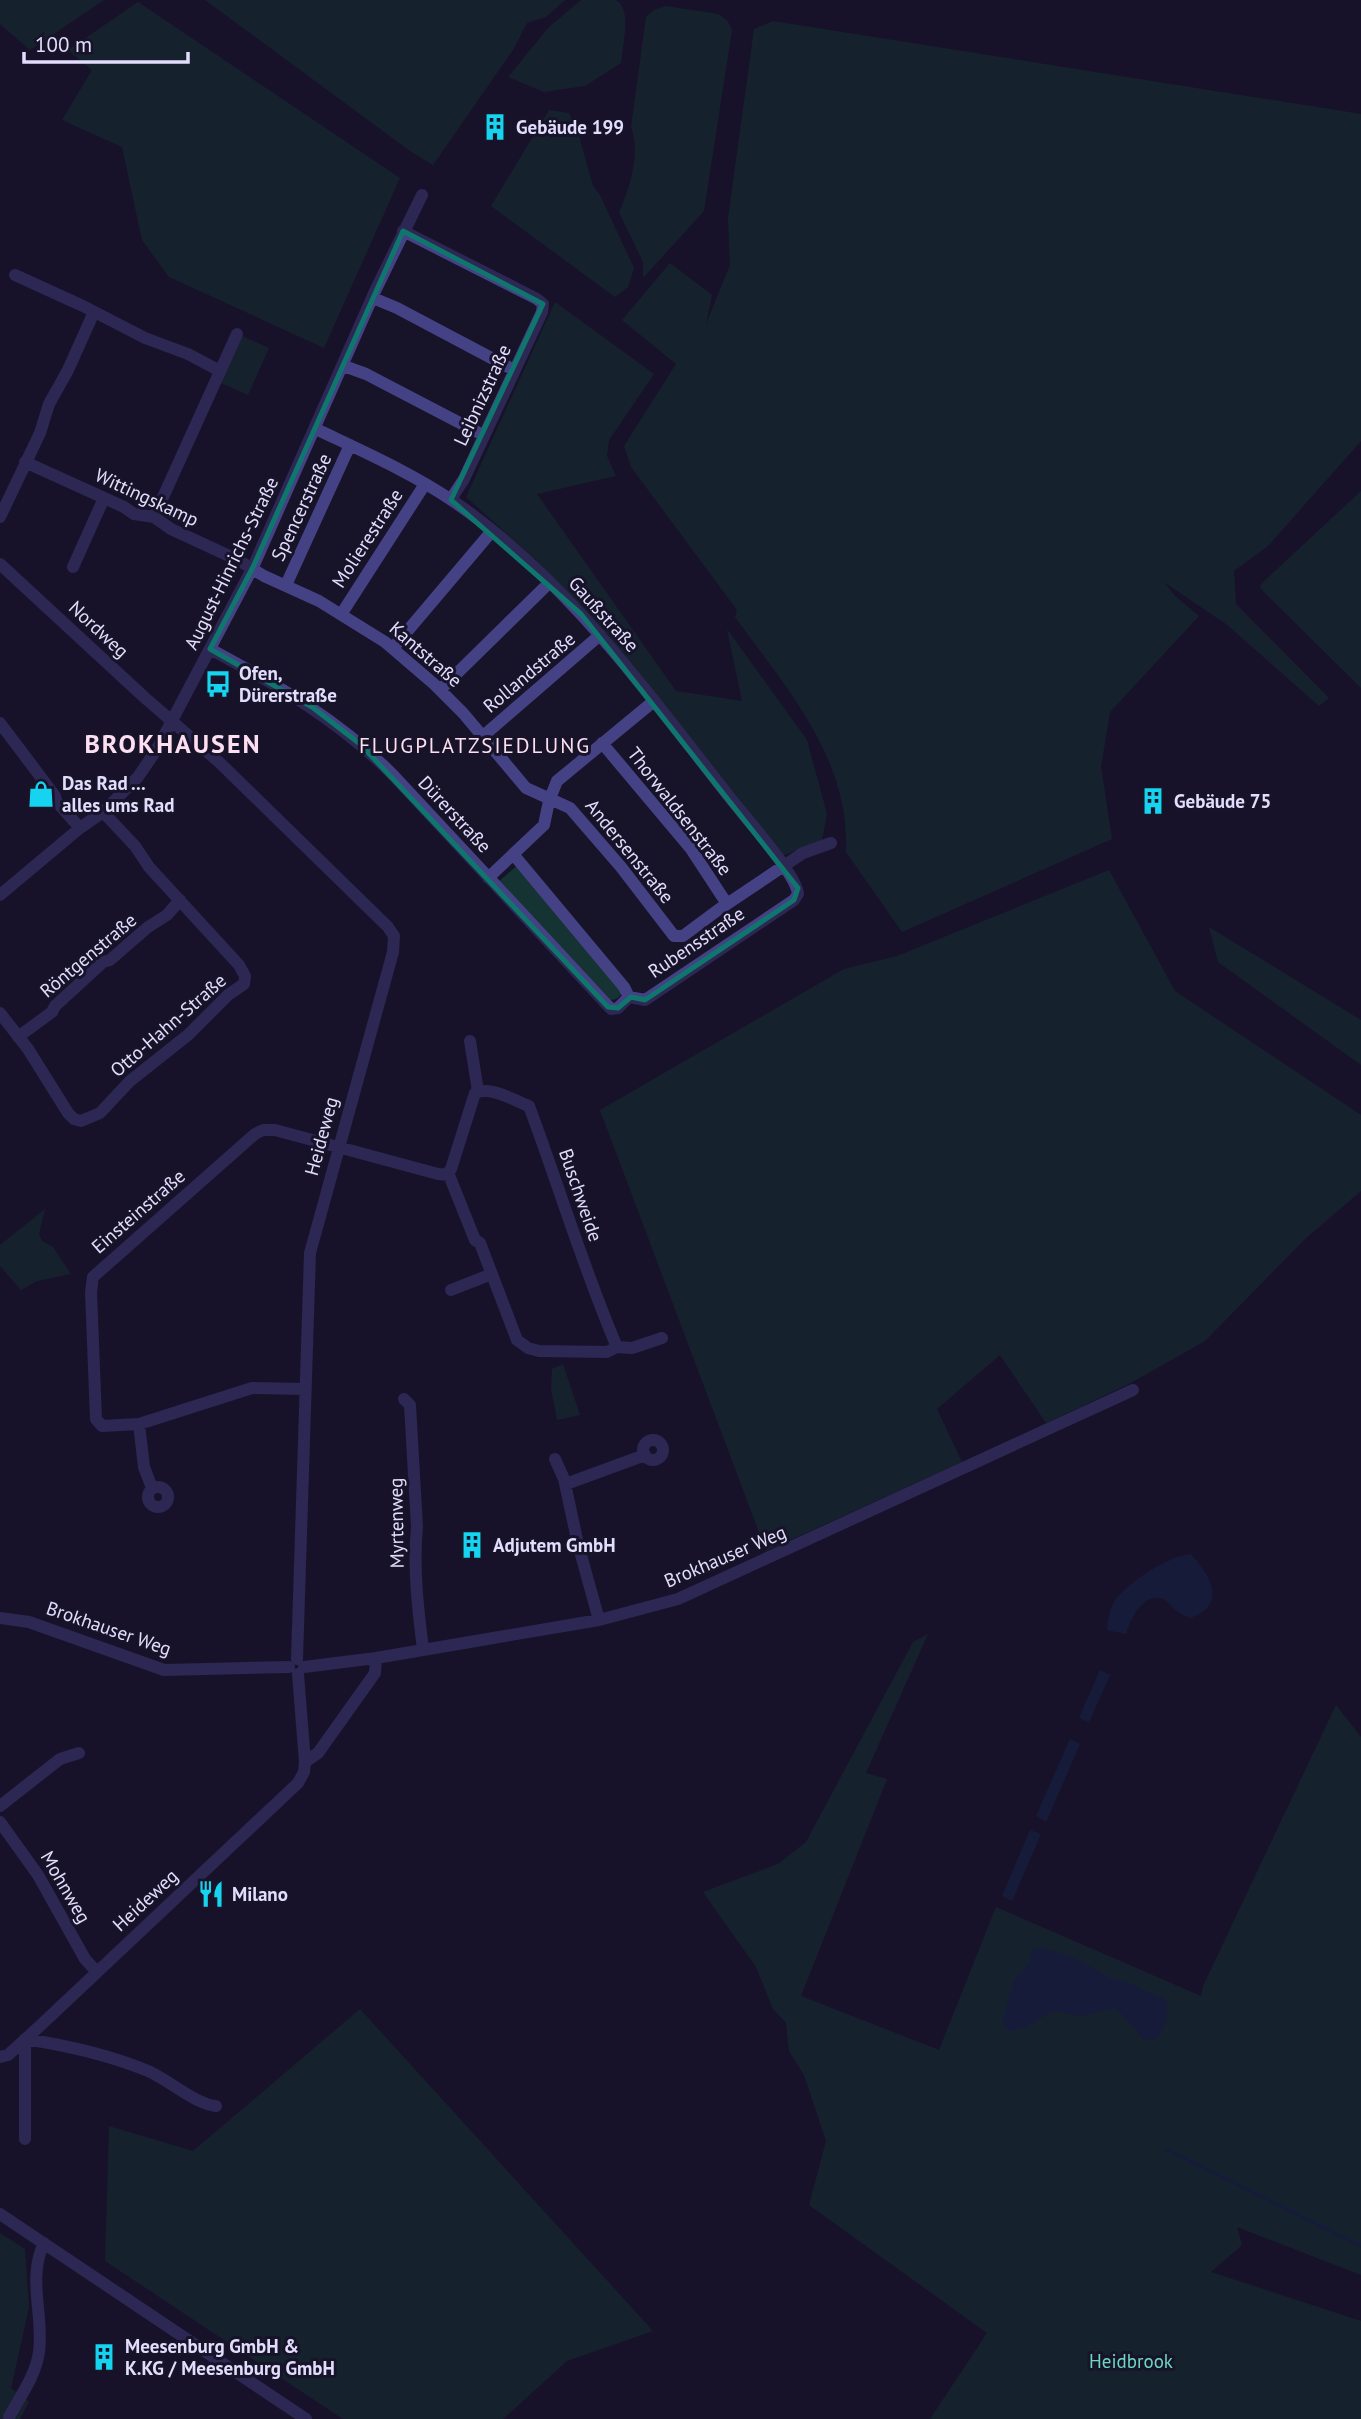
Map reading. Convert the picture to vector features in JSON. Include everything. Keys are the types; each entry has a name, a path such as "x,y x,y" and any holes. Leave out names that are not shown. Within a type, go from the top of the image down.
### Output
{"street":[{"name":"August-Hinrichs-Straße","path":"0,895 103,812 144,769 173,721 253,567 403,231 422,195"},
{"name":"Leibnizstraße","path":"403,231 543,304 464,479 451,499"},
{"path":"15,275 220,371"},
{"path":"373,298 514,370"},
{"path":"0,517 40,433 49,404 94,313"},
{"path":"154,517 237,334"},
{"path":"344,366 366,374 483,435"},
{"name":"Gaußstraße","path":"316,429 451,499 550,582 600,635 654,701 784,867 799,894"},
{"name":"Spencerstraße","path":"286,585 350,445"},
{"name":"Wittingskamp","path":"25,462 134,514 154,517 172,529 253,567"},
{"name":"Molierestraße","path":"342,613 425,484"},
{"path":"74,567 104,499"},
{"path":"393,648 492,531"},
{"name":"Nordweg","path":"0,564 173,721"},
{"name":"Kantstraße","path":"253,567 264,576 342,613 393,648 440,690 526,788 549,801"},
{"path":"440,690 550,582"},
{"name":"Rollandstraße","path":"482,737 600,635"},
{"name":"Dürerstraße","path":"210,649 303,701 353,738 394,776 608,1007 614,1009"},
{"path":"488,878 544,825 557,781 654,701"},
{"name":"Heideweg","path":"0,2057 8,2055 291,1791 302,1776 305,1762 297,1667 310,1253 393,952 394,936 388,926 173,721"},
{"path":"0,723 55,796 56,802 80,828"},
{"name":"Thorwaldsenstraße","path":"602,743 691,849 727,904"},
{"name":"Andersenstraße","path":"549,801 570,808 621,867 674,936 683,936 727,904"},
{"name":"Otto-Hahn-Straße","path":"0,1013 72,1118 85,1121 100,1112 130,1081 188,1035 245,981 239,965 149,867 135,846 103,812"},
{"path":"727,904 803,853 831,843"},
{"path":"513,854 624,987 629,997"},
{"name":"Rubensstraße","path":"614,1009 629,997 645,1000 799,894"},
{"name":"Röntgenstraße","path":"19,1037 52,1012 55,1006 103,962 110,960 148,927 167,915 180,900"},
{"path":"446,1174 451,1169 468,1111 478,1091 470,1041"},
{"name":"Buschweide","path":"478,1091 497,1093 529,1106 617,1347"},
{"name":"Einsteinstraße","path":"306,1389 252,1388 139,1424 105,1427 96,1421 91,1292 93,1277 260,1131 275,1130 338,1147"},
{"path":"338,1147 446,1174 452,1178 517,1340 528,1348 607,1352 617,1347 632,1348 662,1338"},
{"path":"451,1290 492,1274"},
{"name":"Brokhauser Weg","path":"0,1618 29,1622 164,1670 297,1667 376,1658 599,1620 677,1599 1133,1390"},
{"name":"Myrtenweg","path":"404,1399 410,1405 417,1527 417,1613 422,1649"},
{"path":"139,1424 145,1473 152,1488"},
{"path":"566,1484 645,1455"},
{"path":"555,1459 566,1484 578,1544 599,1620"},
{"name":"Heideweg","path":"305,1762 317,1753 375,1673 376,1658"},
{"path":"0,1805 60,1759 79,1753"},
{"name":"Mohnweg","path":"0,1822 24,1852 85,1959 97,1972"},
{"path":"25,2139 25,2039 138,2067 169,2081 207,2104 216,2106"},
{"path":"0,2214 306,2419"},
{"path":"9,2417 39,2354 36,2268 44,2244"}],"highlighted area":[{"path":"403,231 543,304 451,500 581,614 798,888 794,900 645,1000 631,997 618,1008 608,1007 360,744 312,707 210,649 253,567"}],"green space":[{"path":"0,0 104,0 30,50 0,24"},
{"path":"205,0 565,0 546,17 527,23 513,50 433,165 410,151"},
{"path":"581,0 615,0 624,10 621,63 585,86 544,92 508,77 549,27"},
{"path":"138,2 400,178 324,348 169,277 142,240 122,147 62,120 92,70 68,50"},
{"path":"666,6 718,14 727,20 732,30 704,211 643,278 643,262 619,212 627,192 634,159 635,147 631,127 646,17 654,10"},
{"path":"773,21 1361,114 1361,441 1268,546 1234,571 1236,604 1329,698 1319,706 1226,624 1164,582 1175,596 1199,616 1110,712 1101,767 1112,839 902,932 846,852 845,818 838,786 811,726 735,617 737,610 631,467 624,446 676,364 622,320 670,263 712,295 706,324 730,265 728,218 754,29"},
{"path":"549,110 569,113 577,129 593,186 600,195 634,268 628,287 615,297 491,206"},
{"path":"555,302 654,374 609,440 607,456 616,476 537,494 676,691 742,701 727,629 807,740 827,814 822,840 782,856 535,559 466,497"},
{"path":"242,336 269,348 248,395 221,383"},
{"path":"1361,491 1361,688 1260,588 1262,583"},
{"path":"519,864 622,989 619,997 611,1000 498,882"},
{"path":"1109,870 1175,991 1361,1115 1361,1191 1305,1239 1205,1341 1127,1385 1046,1423 1000,1355 937,1409 962,1462 766,1551 600,1110 844,969 897,956"},
{"path":"1209,927 1361,1020 1361,1065 1218,962"},
{"path":"45,1209 39,1234 42,1241 53,1247 71,1274 37,1281 21,1290 0,1266 0,1245"},
{"path":"563,1364 580,1415 557,1420 551,1389 552,1369"},
{"name":"Heidbrook","path":"928,1634 866,1773 887,1779 801,1996 939,2050 996,1907 1201,1996 1203,1986 1336,1705 1361,1737 1361,2275 1237,2227 1242,2245 1211,2272 1361,2321 1361,2419 930,2419 987,2333 809,2205 826,2141 804,2075 789,2051 786,2023 773,2009 756,1967 703,1892 778,1864 806,1842 913,1642"},
{"path":"360,2009 653,2331 567,2361 503,2419 343,2419 105,2261 109,2126 193,2151"},
{"path":"0,2233 25,2249 29,2307 11,2388 29,2402 20,2419 0,2419"}],"water":[{"path":"1191,1554 1204,1571 1212,1589 1209,1605 1202,1612 1191,1618 1179,1613 1165,1600 1149,1599 1138,1608 1126,1634 1107,1630 1112,1606 1122,1592 1161,1564"},
{"path":"1100,1670 1110,1675 1089,1722 1079,1718"},
{"path":"1070,1739 1080,1744 1046,1822 1036,1816"},
{"path":"1030,1830 1041,1834 1012,1901 1002,1896"},
{"path":"1040,1948 1072,1957 1107,1976 1162,1998 1167,2003 1167,2013 1156,2039 1144,2040 1114,2008 1081,2016 1052,2011 1025,2027 1006,2030 1002,2022 1014,1980 1029,1963 1033,1949"}],"waterway":[{"path":"1166,2149 1361,2246"}],"place":[{"name":"Gebäude 199","path":"495,127"},
{"name":"Ofen, Dürerstraße","path":"218,684"},
{"name":"Das Rad ... alles ums Rad","path":"41,794"},
{"name":"Gebäude 75","path":"1153,801"},
{"name":"Adjutem GmbH","path":"472,1545"},
{"name":"Milano","path":"211,1894"},
{"name":"Meesenburg GmbH & K.KG / Meesenburg GmbH","path":"104,2357"}],"district":[{"name":"BROKHAUSEN","path":"173,744"},
{"name":"FLUGPLATZSIEDLUNG","path":"475,746"}]}
